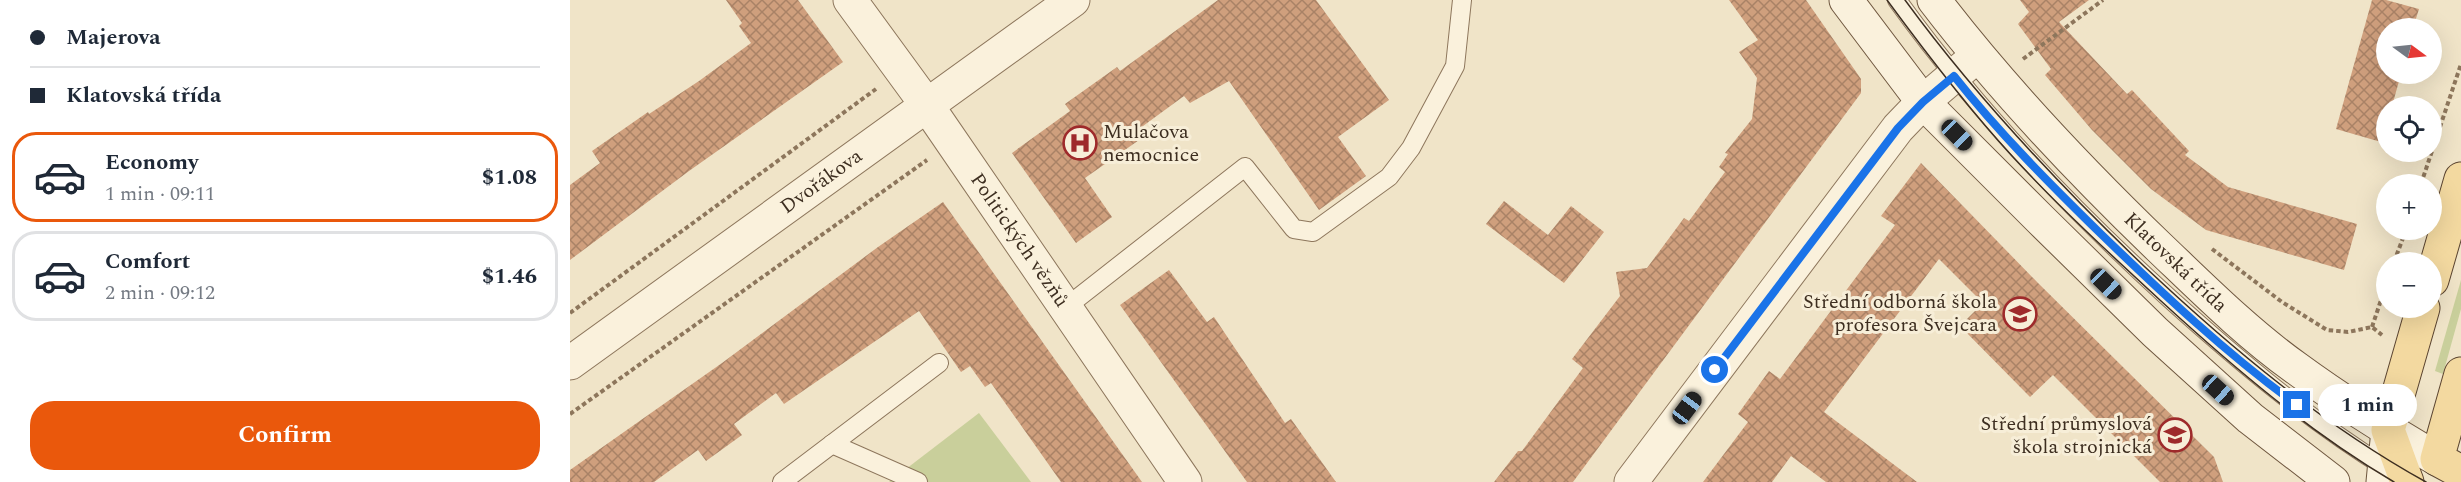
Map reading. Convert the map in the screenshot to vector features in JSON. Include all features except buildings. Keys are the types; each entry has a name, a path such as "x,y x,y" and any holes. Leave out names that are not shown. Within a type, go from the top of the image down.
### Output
{"main road":[{"path":"2440,252 2461,179"},
{"path":"2388,430 2421,318"},
{"path":"2415,476 2461,374"}],"street":[{"name":"Politických vězňů","path":"850,0 926,104 1185,482"},
{"name":"Dvořákova","path":"570,363 1073,0"},
{"path":"1846,0 1923,102 2155,332 2250,418 2333,482"},
{"name":"Klatovská třída","path":"1934,0 1966,66 2207,293 2295,367 2388,430 2415,476"},
{"path":"1631,482 1898,128 1923,102 1966,66"},
{"path":"2388,430 2415,476"}],"lane":[{"path":"1065,308 1245,167 1294,229 1313,232 1389,177 1411,148 1455,66 1462,0"},
{"name":"Klatovská třída","path":"1897,0 1966,66 2038,172 2133,266 2278,392 2364,454 2415,476"},
{"path":"782,482 939,363"},
{"path":"832,444 918,482"}],"path":[{"path":"2022,60 2103,0"},
{"path":"2015,50 2029,69"},
{"path":"2424,174 2461,64"},
{"path":"570,313 901,70"},
{"path":"570,414 952,142"},
{"path":"2207,246 2282,302 2327,330 2349,332 2372,327 2376,315"}],"green space":[{"path":"2461,280 2461,309 2443,374 2435,371"},
{"path":"979,413 1031,482 889,482"}],"tram line":[{"path":"1887,0 1947,80 1995,137 2048,194 2104,248 2188,326 2273,398 2332,442 2394,482"},
{"path":"1905,0 1960,71 2019,139 2145,267 2279,384 2351,436 2426,482"}],"place":[{"name":"Mulačova nemocnice","path":"1080,143"},
{"name":"Střední odborná škola profesora Švejcara","path":"2020,314"},
{"name":"Střední průmyslová škola strojnická","path":"2175,435"}],"route":[{"path":"1715,370 1898,128 1923,102 1954,76 2038,172 2133,266 2226,349 2297,405"}]}
